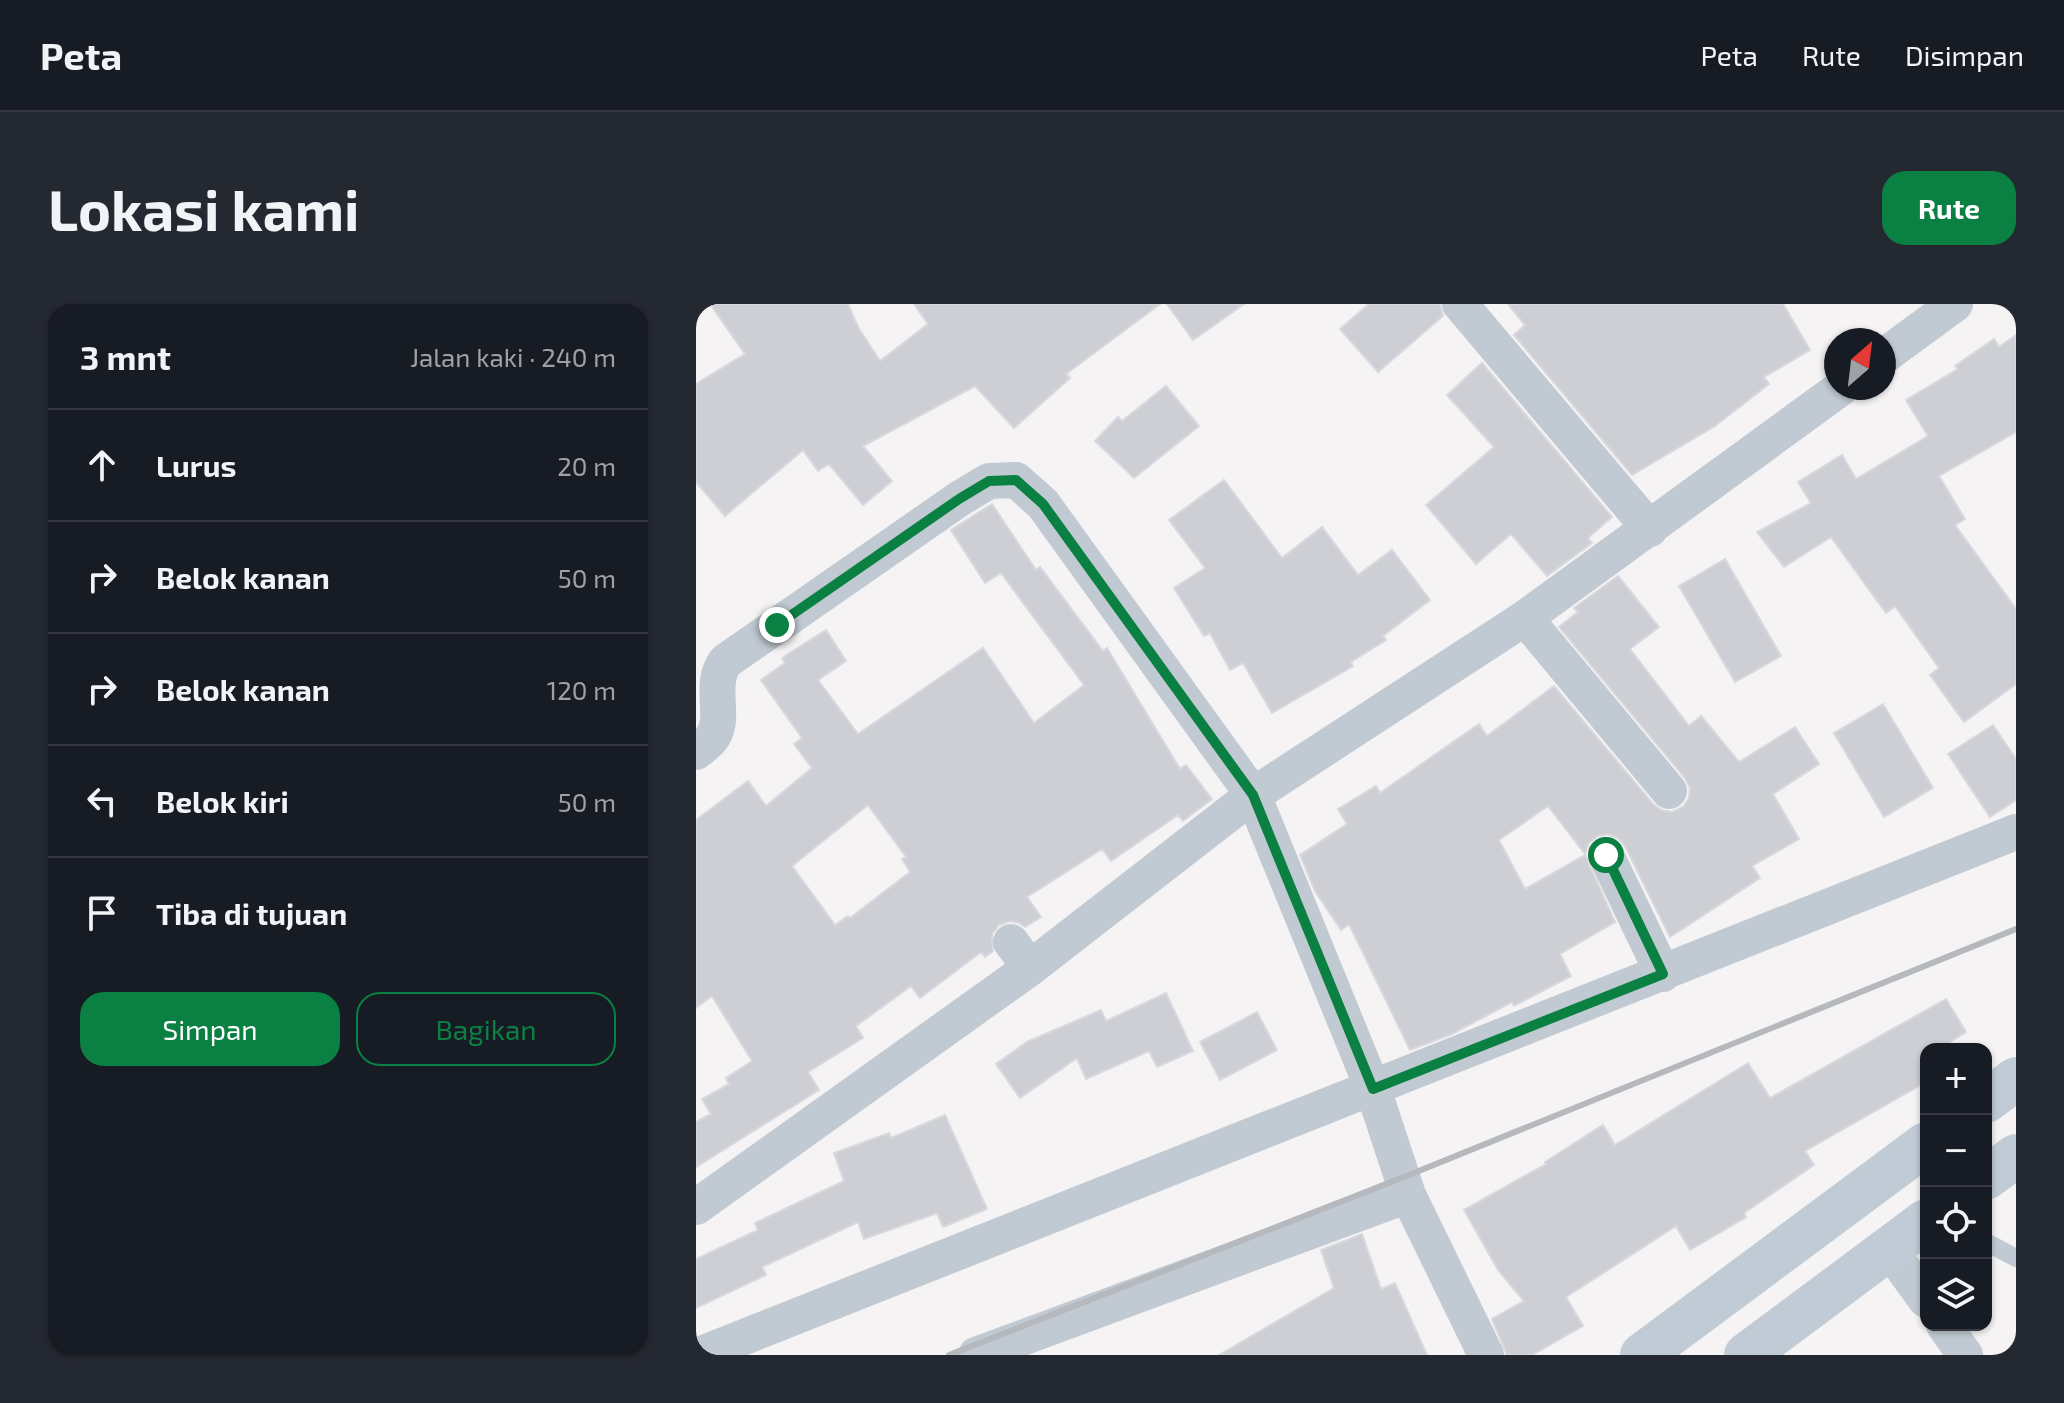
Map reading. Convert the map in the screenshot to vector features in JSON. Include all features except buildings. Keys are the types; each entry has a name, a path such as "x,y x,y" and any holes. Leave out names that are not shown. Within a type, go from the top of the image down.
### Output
{"main road":[{"path":"1992,1097 2016,1079"},
{"path":"1642,1355 1920,1148"},
{"path":"1992,1174 2016,1156"},
{"path":"1746,1355 1920,1226"}],"street":[{"path":"1460,304 1650,529"},
{"path":"1896,347 1955,304"},
{"path":"696,1207 1021,955 1253,795 1525,618 1825,400"},
{"path":"696,752 716,731 716,684 718,670 726,661 959,499 989,481 1016,480 1043,504 1253,795 1373,1089 1408,1195 1486,1355"},
{"path":"1525,618 1669,791"},
{"path":"699,1355 2016,832"},
{"path":"1606,855 1663,974"},
{"path":"976,1355 1408,1195"},
{"path":"1889,1249 1920,1292"},
{"path":"1948,1331 1965,1355"}],"lane":[{"path":"1992,1245 2016,1258"}],"railway":[{"path":"949,1355 1404,1177 2016,929"}],"route":[{"path":"777,625 959,499 989,481 1016,480 1043,504 1253,795 1373,1089 1663,974 1606,855"}]}
